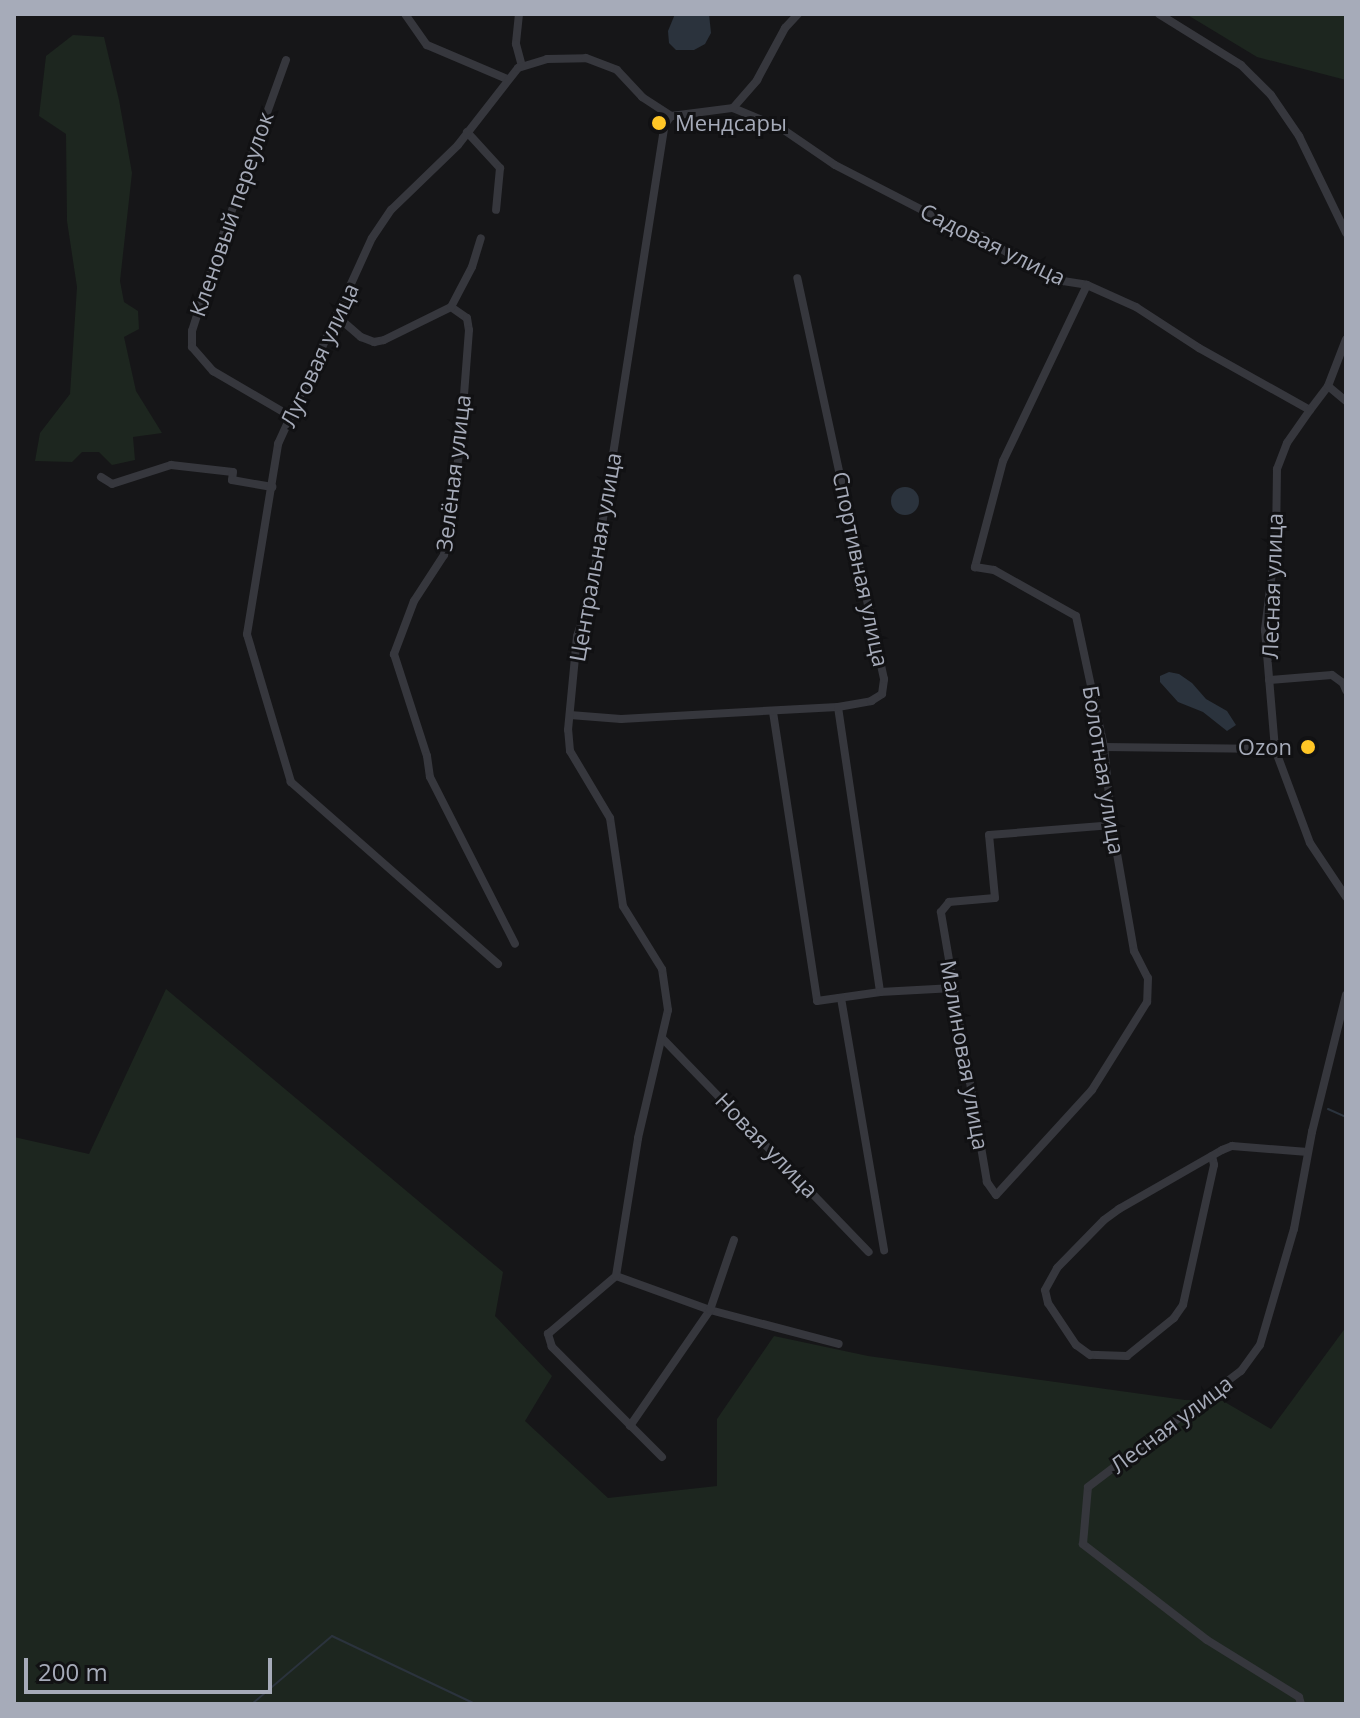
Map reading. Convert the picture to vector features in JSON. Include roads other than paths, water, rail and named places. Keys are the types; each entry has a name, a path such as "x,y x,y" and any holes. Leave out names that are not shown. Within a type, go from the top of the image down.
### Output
{"street":[{"path":"405,14 427,45 507,79"},
{"path":"519,14 516,44 522,66 547,59 601,61 617,70 668,120 733,108 757,80 785,28 798,14"},
{"path":"1159,14 1241,65 1271,95 1299,136 1346,233"},
{"name":"Кленовый переулок","path":"286,60 219,246 192,331 192,347 213,371 290,416"},
{"name":"Луговая улица","path":"498,964 291,782 247,634 278,444 339,318 372,238 391,210 423,183 507,79 522,66"},
{"name":"Садовая улица","path":"733,108 781,128 835,165 957,228 981,236 1030,267 1063,281 1087,285 1136,307 1199,348 1310,410"},
{"name":"Центральная улица","path":"663,1039 668,1010 662,969 623,906 610,818 570,751 570,715 577,636 593,583 668,120"},
{"path":"467,132 500,168 496,210"},
{"path":"339,318 361,337 374,342 451,307 472,267 481,238"},
{"name":"Спортивная улица","path":"570,715 621,719 838,707 878,698 884,689 797,278"},
{"name":"Болотная улица","path":"1087,285 1003,461 975,567 994,570 1076,616 1104,747 1112,825 1134,951 1148,978 1147,1002"},
{"name":"Зелёная улица","path":"451,307 467,318 469,330 460,447 444,555 414,601 394,654 427,756 430,777 515,944"},
{"path":"1310,410 1328,386 1346,339"},
{"path":"1328,386 1346,401"},
{"name":"Лесная улица","path":"1310,410 1287,443 1277,469 1276,540 1265,630 1275,749 1310,843 1346,897"},
{"path":"101,477 112,484 171,465 233,472 232,480 272,487"},
{"path":"1269,680 1332,675 1343,683 1346,690"},
{"path":"838,707 880,992"},
{"path":"773,712 817,1001 880,992 954,988"},
{"path":"1104,747 1275,749"},
{"name":"Малиновая улица","path":"1112,825 989,835 995,898 949,902 941,912 987,1182 996,1195 1092,1090 1147,1002"},
{"name":"Лесная улица","path":"1301,1704 1299,1697 1207,1640 1083,1544 1088,1487 1241,1371 1260,1345 1294,1229 1308,1152 1346,995"},
{"path":"841,998 884,1250"},
{"path":"662,1457 548,1341 552,1328 616,1276 650,1076 663,1039"},
{"name":"Новая улица","path":"663,1039 869,1252"},
{"path":"1212,1156 1214,1165 1183,1305 1174,1318 1127,1356 1090,1355 1076,1345 1048,1303 1045,1290 1049,1278 1119,1209 1212,1156 1242,1145 1308,1152"},
{"path":"630,1426 710,1310 734,1240"},
{"path":"616,1276 710,1310 839,1344"}],"waterway":[{"path":"1328,1109 1346,1117"},
{"path":"252,1704 332,1636 475,1704"}],"place":[{"name":"Мендсары","path":"659,123"},
{"name":"Ozon","path":"1308,747"}]}
